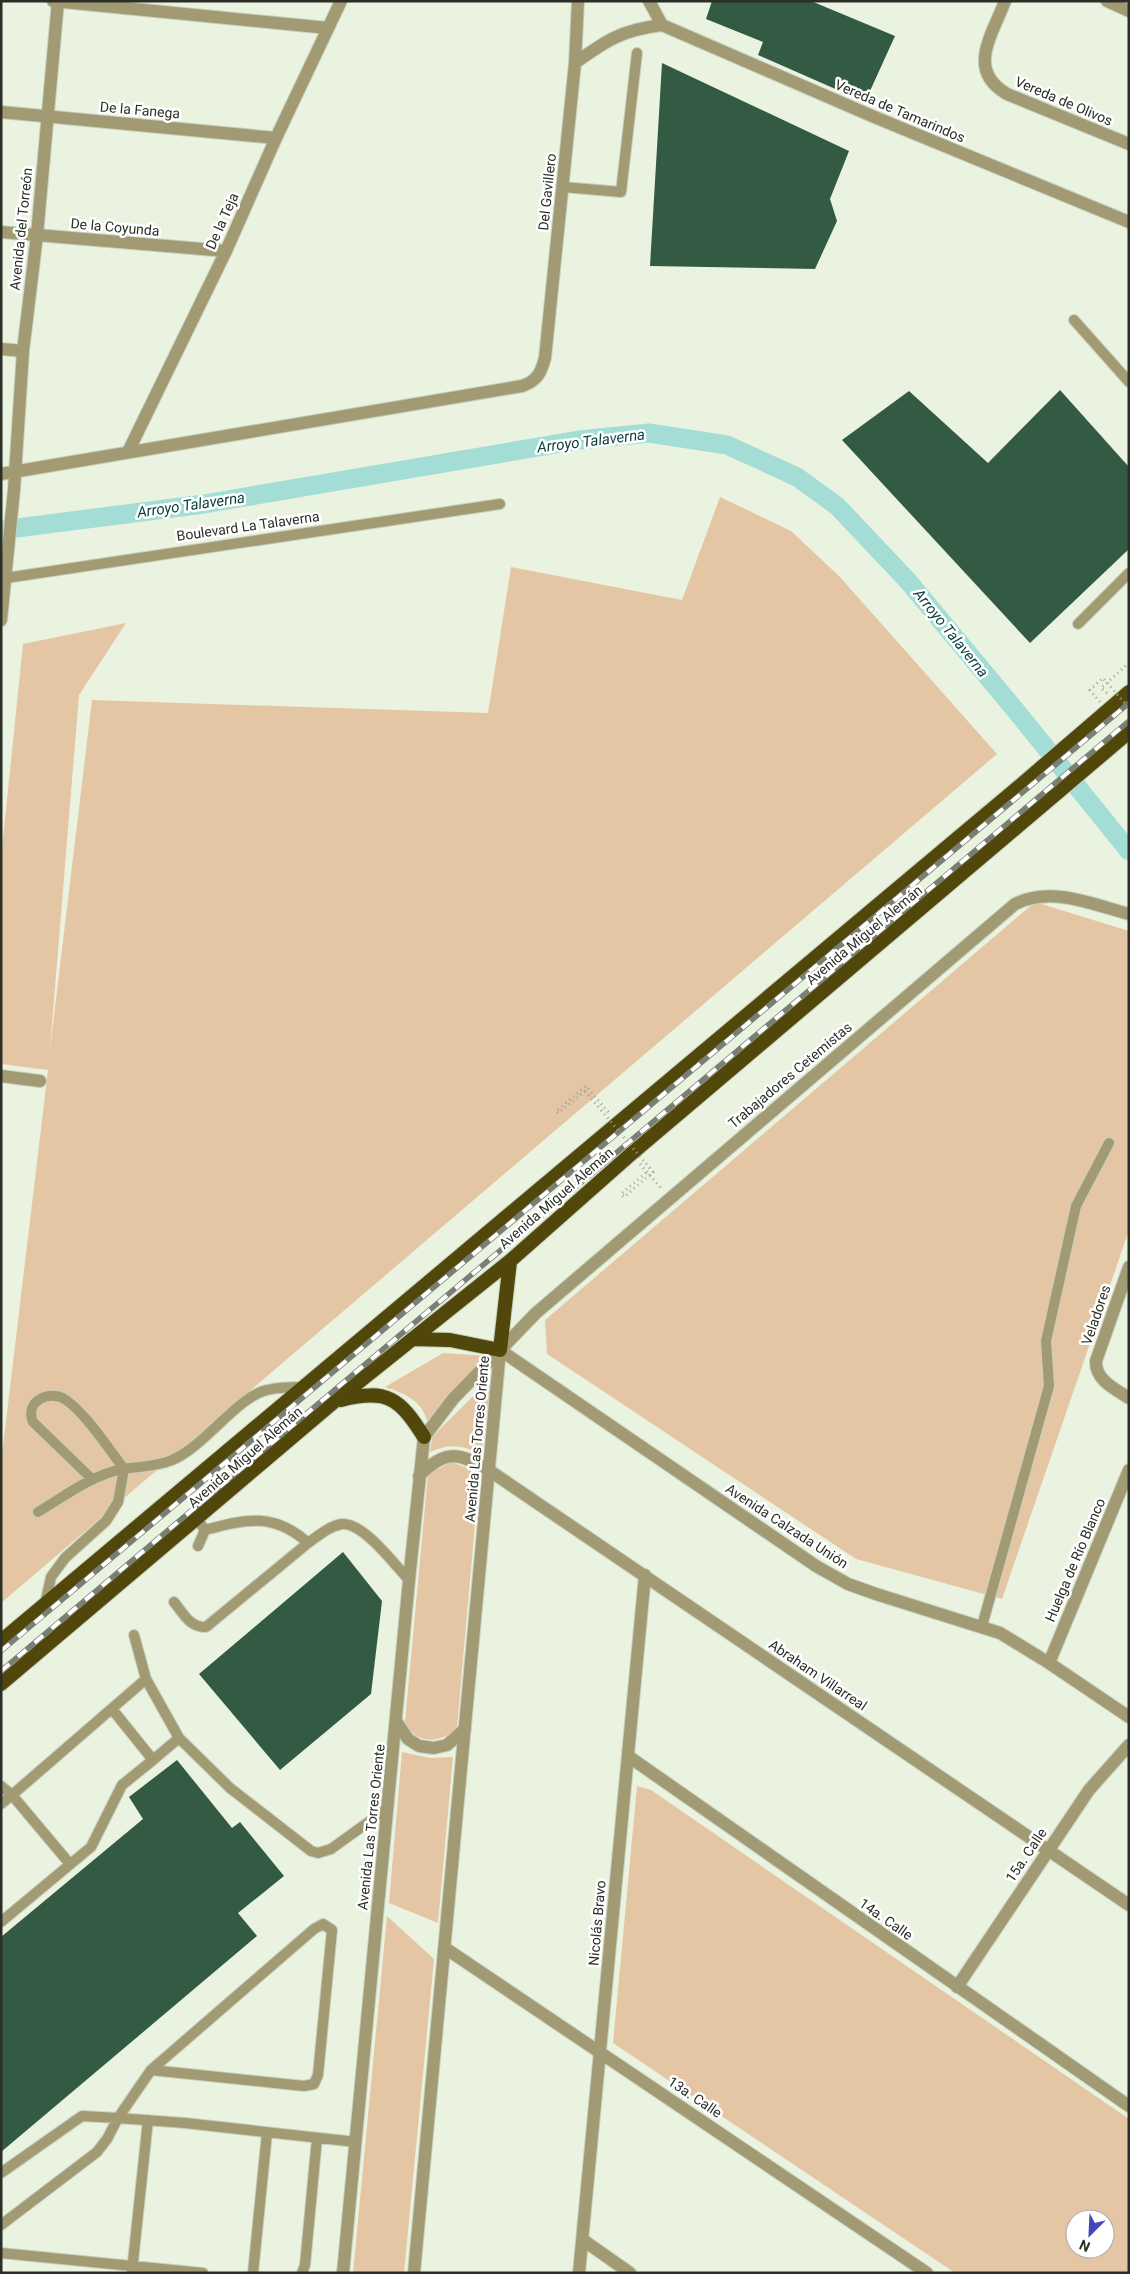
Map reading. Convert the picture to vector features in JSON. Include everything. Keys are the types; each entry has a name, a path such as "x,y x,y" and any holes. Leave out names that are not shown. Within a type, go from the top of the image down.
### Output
{"highway":[{"name":"Avenida Miguel Alemán","path":"1,1640 1022,784 1129,692"},
{"name":"Avenida Miguel Alemán","path":"1,1684 201,1524 335,1401 510,1261 631,1154 1129,732"},
{"path":"412,1339 450,1340 500,1350 510,1261"},
{"path":"335,1401 358,1395 373,1394 389,1398 408,1412 424,1437"}],"street":[{"path":"53,1 328,28"},
{"name":"De la Teja","path":"128,452 226,252 276,138 341,1"},
{"name":"Del Gavillero","path":"128,452 522,386 533,382 539,376 545,358 563,186 575,63 578,1"},
{"path":"575,63 620,33 662,25 648,1"},
{"name":"Vereda de Olivos","path":"1005,1 985,53 984,66 990,82 1007,94 1129,144"},
{"path":"1107,1 1129,10"},
{"name":"Avenida del Torreón","path":"4,578 14,490 8,473 37,235 58,2"},
{"name":"Vereda de Tamarindos","path":"662,25 872,116 1129,222"},
{"name":"De la Fanega","path":"1,112 276,138"},
{"name":"De la Coyunda","path":"1,232 226,252"},
{"path":"1,349 24,351"},
{"path":"8,473 128,452"},
{"path":"1,620 4,578"},
{"name":"Trabajadores Cetemistas","path":"500,1350 536,1313 1015,904 1039,896 1055,896 1070,898 1129,914"},
{"path":"1,1076 40,1081"},
{"name":"Veladores","path":"1128,1270 1096,1361 1097,1372 1105,1382 1129,1398"},
{"name":"Avenida Calzada Unión","path":"500,1350 816,1566 848,1584 1000,1633 1049,1663 1129,1717"},
{"name":"Avenida Las Torres Oriente","path":"343,2273 424,1437 453,1399 500,1350"},
{"name":"Avenida Las Torres Oriente","path":"414,2273 500,1350"},
{"name":"Abraham Villarreal","path":"420,1476 433,1462 444,1457 458,1457 473,1461 490,1471 1129,1905"},
{"name":"Huelga de Río Blanco","path":"1049,1663 1129,1470"},
{"name":"Nicolás Bravo","path":"579,2273 645,1575"},
{"path":"396,1721 408,1739 419,1746 434,1748 447,1745 465,1729"},
{"name":"15a. Calle","path":"957,1988 1089,1790 1129,1745"},
{"name":"14a. Calle","path":"628,1756 957,1988 1129,2106"},
{"name":"13a. Calle","path":"444,1948 600,2051 927,2273"},
{"path":"583,2240 630,2273"}],"lane":[{"path":"563,186 621,192 637,53"},
{"path":"1074,320 1129,382"},
{"name":"Boulevard La Talaverna","path":"4,578 500,504"},
{"path":"1078,624 1129,572"},
{"path":"982,1626 1049,1386 1046,1341 1076,1206 1109,1143"},
{"path":"38,1512 92,1479 124,1469 152,1466 172,1460 186,1452 242,1404 266,1390 305,1386"},
{"path":"45,1604 52,1577 65,1558 106,1521 118,1502 124,1469 67,1401 56,1396 40,1398 33,1404 31,1411 33,1422 92,1479"},
{"path":"198,1546 201,1524 238,1521 273,1522 291,1529 308,1543"},
{"path":"174,1602 192,1623 206,1627 308,1543 334,1526 342,1524 355,1526 364,1533 409,1580"},
{"path":"134,1635 146,1679 178,1738 230,1788 310,1851 318,1853 332,1850 388,1808"},
{"path":"1,1804 146,1679"},
{"path":"112,1709 153,1760"},
{"path":"1,1922 92,1847 100,1826 122,1785 178,1738"},
{"path":"1,1786 12,1795 70,1864"},
{"path":"1,2225 97,2152 151,2070 314,1929 323,1924 332,1930 318,2075 314,2084 304,2086 151,2070"},
{"path":"1,2172 82,2116 148,2120 356,2142"},
{"path":"132,2269 148,2120"},
{"path":"253,2273 267,2133"},
{"path":"302,2273 305,2265 317,2138"},
{"path":"1,2253 132,2269 203,2273"}],"path":[{"path":"1114,705 1101,688 1129,663"},
{"path":"1103,678 1114,705 1090,690 1103,678"},
{"path":"617,1123 586,1086 556,1111 558,1113 586,1091 653,1172 624,1197 621,1194 647,1172 670,1198"}],"shaded area":[{"path":"720,497 791,531 839,576 997,754 1,1603 1,1463 48,1070 1,1064 1,858 23,644 126,623 79,695 50,1049 92,700 488,713 511,567 682,600"},
{"path":"1035,902 1129,931 1129,1230 1002,1599 856,1559 547,1354 545,1320"},
{"path":"443,1353 488,1356 427,1421 421,1408 411,1398 385,1387"},
{"path":"489,1383 491,1387 481,1454 456,1446 443,1447 430,1452 432,1437 485,1384"},
{"path":"452,1462 469,1469 479,1479 457,1727 444,1737 429,1740 415,1735 405,1722 428,1474"},
{"path":"402,1752 430,1758 453,1757 438,1923 389,1903"},
{"path":"637,1786 651,1790 1129,2119 1129,2273 955,2273 613,2043"},
{"path":"387,1916 434,1959 404,2273 353,2273"}],"building":[{"path":"712,1 811,1 895,36 865,102 758,55 763,42 706,19"},
{"path":"662,63 849,151 830,199 837,221 815,269 650,266"},
{"path":"1060,390 1129,467 1129,549 1030,643 842,440 909,391 988,463"},
{"path":"343,1552 382,1601 371,1694 280,1770 199,1674"},
{"path":"177,1760 232,1828 240,1822 284,1876 238,1913 257,1936 1,2152 1,1937 143,1819 129,1797"}],"waterway":[{"name":"Arroyo Talaverna","path":"1,530 204,504 579,440 649,433 727,445 797,477 837,506 908,581 1129,851"}],"railway":[{"path":"1,1651 1129,703"},
{"path":"1,1671 1129,721"}]}
